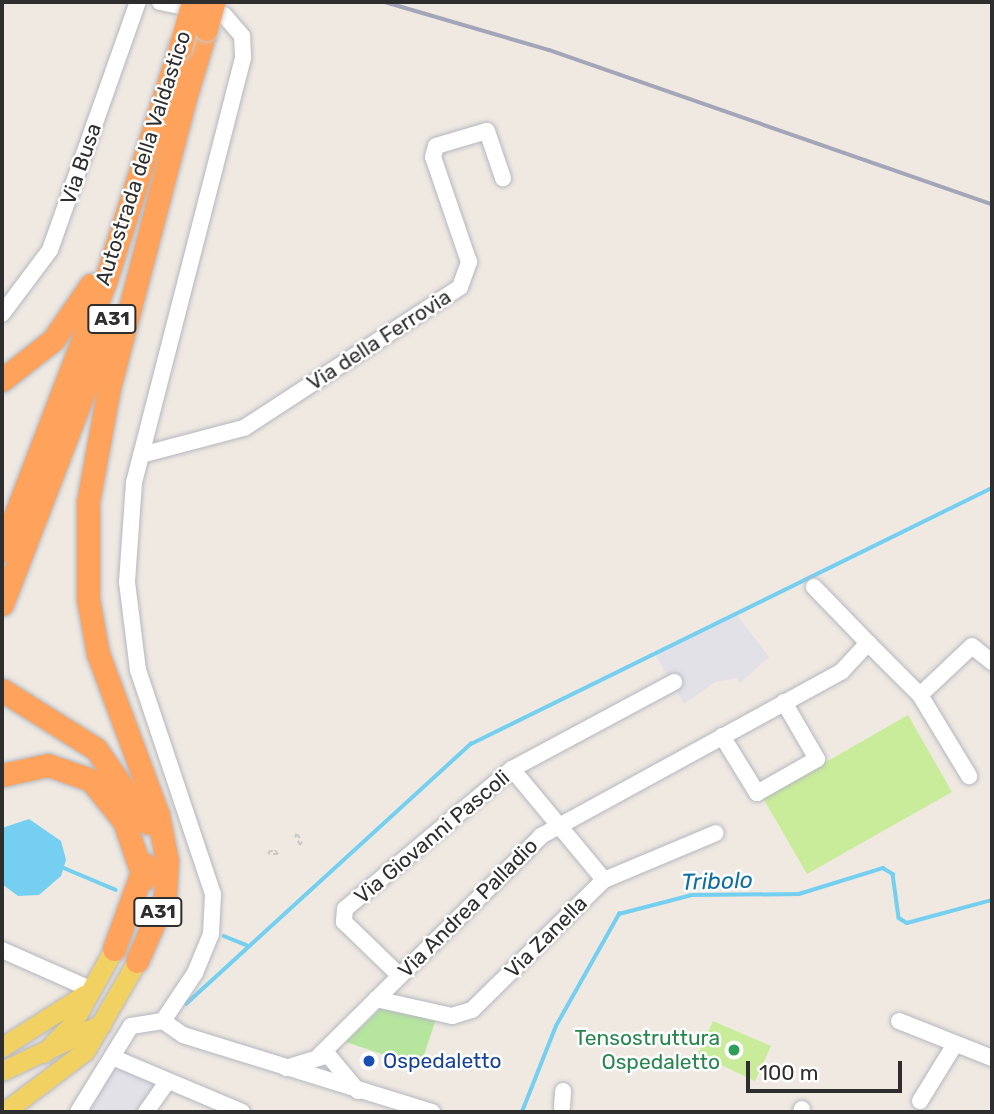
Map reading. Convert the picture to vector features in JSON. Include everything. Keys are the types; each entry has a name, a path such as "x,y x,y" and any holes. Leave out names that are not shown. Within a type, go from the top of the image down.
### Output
{"highway":[{"name":"Autostrada della Valdastico","path":"2,550 150,144 193,2"},
{"name":"Autostrada della Valdastico","path":"2,604 97,361 213,2"},
{"name":"A31","path":"137,961 165,897 167,860 158,814 98,654 86,553 109,388 191,76"},
{"name":"A31","path":"2,380 53,340 80,306 150,144"},
{"name":"A31","path":"2,690 61,722 115,772 135,797 167,860"},
{"name":"A31","path":"2,775 48,765 91,780 124,821 144,879"},
{"name":"A31","path":"114,949 144,879 145,847 115,772"}],"main road":[{"path":"44,1053 72,1024 114,949"},
{"path":"4,1112 72,1065 104,1022 137,961"},
{"path":"2,1047 89,991"},
{"path":"2,1071 104,1022"}],"street":[{"name":"Via Busa","path":"2,314 51,250 138,2"},
{"path":"160,2 224,15 242,36 243,58 141,455 127,582 129,620 138,670 213,894 211,934 195,973 163,1021"},
{"name":"Via della Ferrovia","path":"141,455 244,428 460,288 469,262 433,157 436,146 487,131 503,178"},
{"path":"814,587 920,695 969,776"},
{"name":"Via Andrea Palladio","path":"321,1079 327,1060 339,1038 525,849 559,825 841,671 868,643"},
{"path":"920,695 972,646 992,662"},
{"name":"Via Giovanni Pascoli","path":"400,976 344,922 343,911 512,769 674,682"},
{"path":"722,736 757,793 817,759 784,702"},
{"path":"512,769 604,880"},
{"name":"Via Zanella","path":"376,999 452,1016 472,1010 604,880 716,833"},
{"path":"2,950 89,991"},
{"path":"78,1112 131,1026 163,1021 183,1035 359,1092 432,1112"},
{"path":"899,1021 992,1058"},
{"path":"920,1101 955,1044"},
{"path":"112,1057 166,1083 242,1112"},
{"path":"283,1068 327,1060"},
{"path":"321,1079 327,1060"},
{"path":"327,1060 359,1092"},
{"path":"146,1112 166,1083"}],"shaded area":[{"path":"737,615 769,657 740,683 736,678 715,682 684,704 655,654"},
{"path":"116,1064 152,1081 157,1093 146,1112 90,1112"}],"green space":[{"path":"908,715 952,792 807,874 763,798"},
{"path":"380,1009 436,1019 420,1067 346,1042"},
{"name":"Tensostruttura Ospedaletto","path":"713,1021 771,1046 755,1081 698,1054"}],"water":[{"path":"29,819 61,841 66,860 61,876 39,895 18,896 2,884 2,828"}],"waterway":[{"path":"186,1004 471,744 992,488"},
{"path":"64,868 116,890"},
{"name":"Tribolo","path":"522,1112 556,1026 619,914 692,895 799,894 883,868 893,874 899,918 907,923 992,900"},
{"path":"224,936 246,945"}],"railway":[{"path":"385,2 549,50 992,204"}],"place":[{"name":"Tensostruttura Ospedaletto","path":"734,1050"},
{"name":"Ospedaletto","path":"369,1061"}]}
